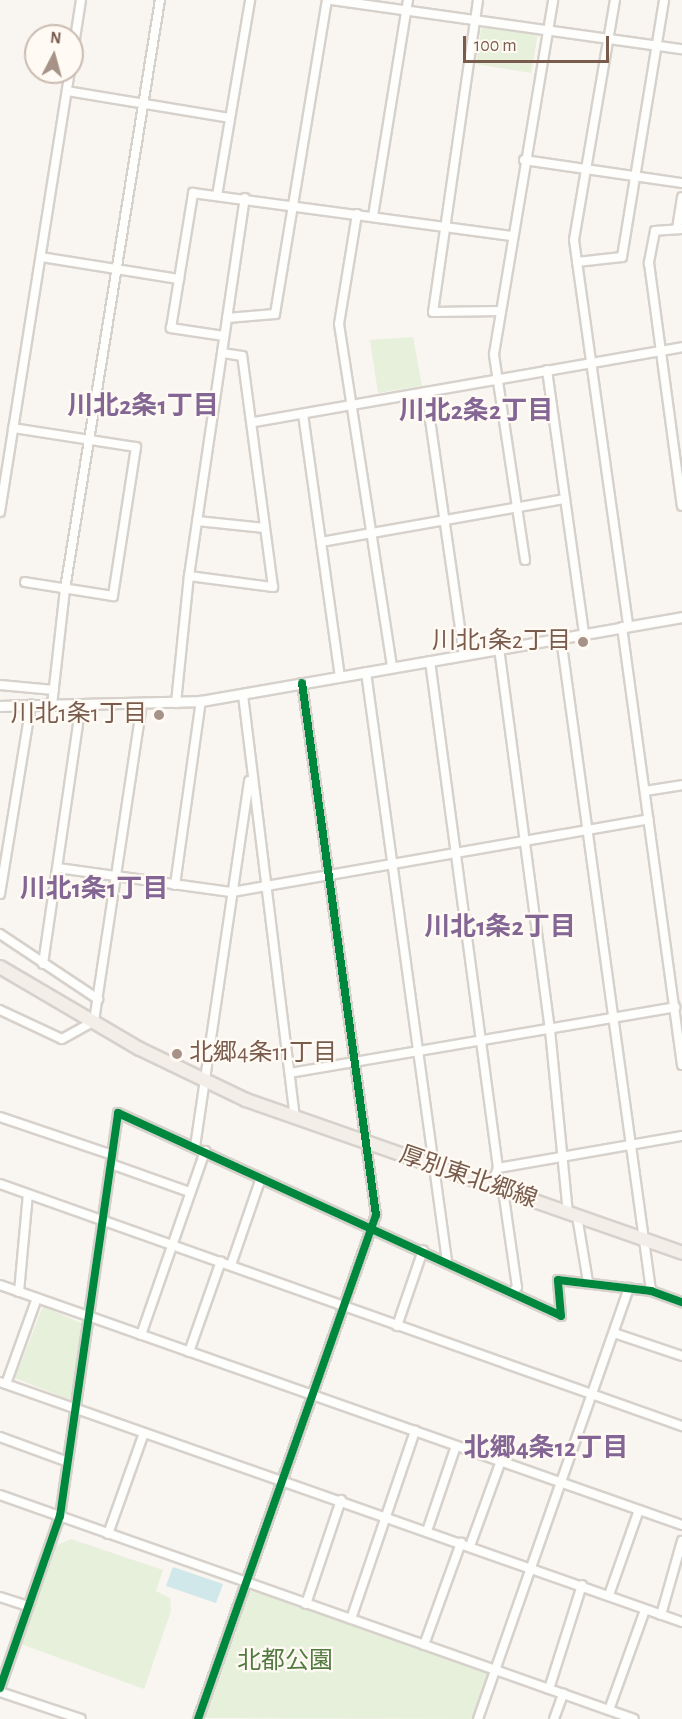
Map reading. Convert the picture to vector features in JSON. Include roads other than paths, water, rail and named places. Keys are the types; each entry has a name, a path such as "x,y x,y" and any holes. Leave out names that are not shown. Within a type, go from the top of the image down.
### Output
{"main road":[{"name":"厚別東北郷線","path":"0,968 205,1083 435,1167 682,1253"}],"street":[{"path":"77,24 81,0"},
{"path":"52,705 65,589 160,0"},
{"path":"217,196 250,0"},
{"path":"227,318 275,315 295,205 327,0"},
{"path":"332,0 474,21 549,28 682,49"},
{"path":"373,216 408,0"},
{"path":"478,0 443,226 433,312 501,311"},
{"path":"525,560 494,354 511,236 553,0"},
{"path":"615,0 574,240 592,362 645,791 682,1065"},
{"path":"577,262 622,256 633,176 664,0"},
{"path":"0,512 68,84"},
{"path":"67,92 230,118"},
{"path":"524,160 682,183"},
{"path":"224,336 171,328 193,194 245,198 511,236"},
{"path":"682,197 679,229 655,231 649,263 680,474 682,506"},
{"path":"176,703 189,576 245,198"},
{"path":"357,214 339,324 354,404 392,668"},
{"path":"40,257 179,279"},
{"path":"254,422 682,346"},
{"path":"189,576 273,587 254,422 242,356 222,353"},
{"path":"547,370 584,633"},
{"path":"426,392 464,655"},
{"path":"303,414 340,677"},
{"path":"13,428 136,447 113,596 25,582"},
{"path":"321,542 445,522 565,499"},
{"path":"197,521 265,528"},
{"path":"0,706 176,703 243,695 682,616"},
{"path":"561,638 614,1019 629,1146 651,1290"},
{"path":"499,648 573,1214 588,1282"},
{"path":"430,661 483,1042 498,1168 498,1188 517,1287 513,1292"},
{"path":"366,672 447,1261"},
{"path":"198,1719 376,1215 302,684"},
{"path":"0,685 54,690"},
{"path":"243,695 295,1117"},
{"path":"175,885 201,700"},
{"path":"0,1010 62,1040 94,1021 118,877 142,704"},
{"path":"0,894 31,705"},
{"path":"43,964 81,705"},
{"path":"195,1147 251,771"},
{"path":"645,791 682,785"},
{"path":"58,868 232,892 267,888 649,819"},
{"path":"0,934 98,999"},
{"path":"672,979 682,977"},
{"path":"290,1073 356,1065 675,1007"},
{"path":"81,1719 0,1690 27,1606 60,1516 105,1221 118,1113 371,1229 423,1250 561,1316 558,1280 651,1290 682,1302"},
{"path":"0,1117 112,1155"},
{"path":"498,1168 682,1137"},
{"path":"141,1335 205,1151"},
{"path":"111,1164 189,1192"},
{"path":"231,1265 261,1178"},
{"path":"0,1184 682,1426"},
{"path":"19,1292 28,1194"},
{"path":"397,1326 423,1250"},
{"path":"189,1352 221,1261"},
{"path":"0,1285 682,1525"},
{"path":"478,1719 529,1567 629,1288"},
{"path":"37,1298 3,1383 282,1483 341,1500 682,1622"},
{"path":"614,1333 682,1356"},
{"path":"351,1619 415,1431"},
{"path":"108,1534 144,1432"},
{"path":"0,1437 68,1462"},
{"path":"427,1531 456,1446"},
{"path":"470,1546 501,1461"},
{"path":"0,1495 630,1718"},
{"path":"306,1604 341,1500"},
{"path":"609,1595 639,1510"},
{"path":"661,1615 682,1541"},
{"path":"424,1645 461,1543"},
{"path":"549,1689 582,1585"},
{"path":"0,1596 27,1606"},
{"path":"609,1710 645,1610"},
{"path":"554,1719 563,1694"}],"water":[{"path":"173,1567 223,1584 216,1603 166,1586"}],"place":[{"name":"川北1条2丁目","path":"583,642"},
{"name":"川北1条1丁目","path":"159,715"},
{"name":"北郷4条11丁目","path":"177,1054"}],"district":[{"name":"川北2条1丁目","path":"143,407"},
{"name":"川北2条2丁目","path":"476,412"},
{"name":"川北1条1丁目","path":"94,890"},
{"name":"川北1条2丁目","path":"500,928"},
{"name":"北郷4条12丁目","path":"546,1449"}],"park label":[{"name":"北都公園","path":"285,1662"}]}
